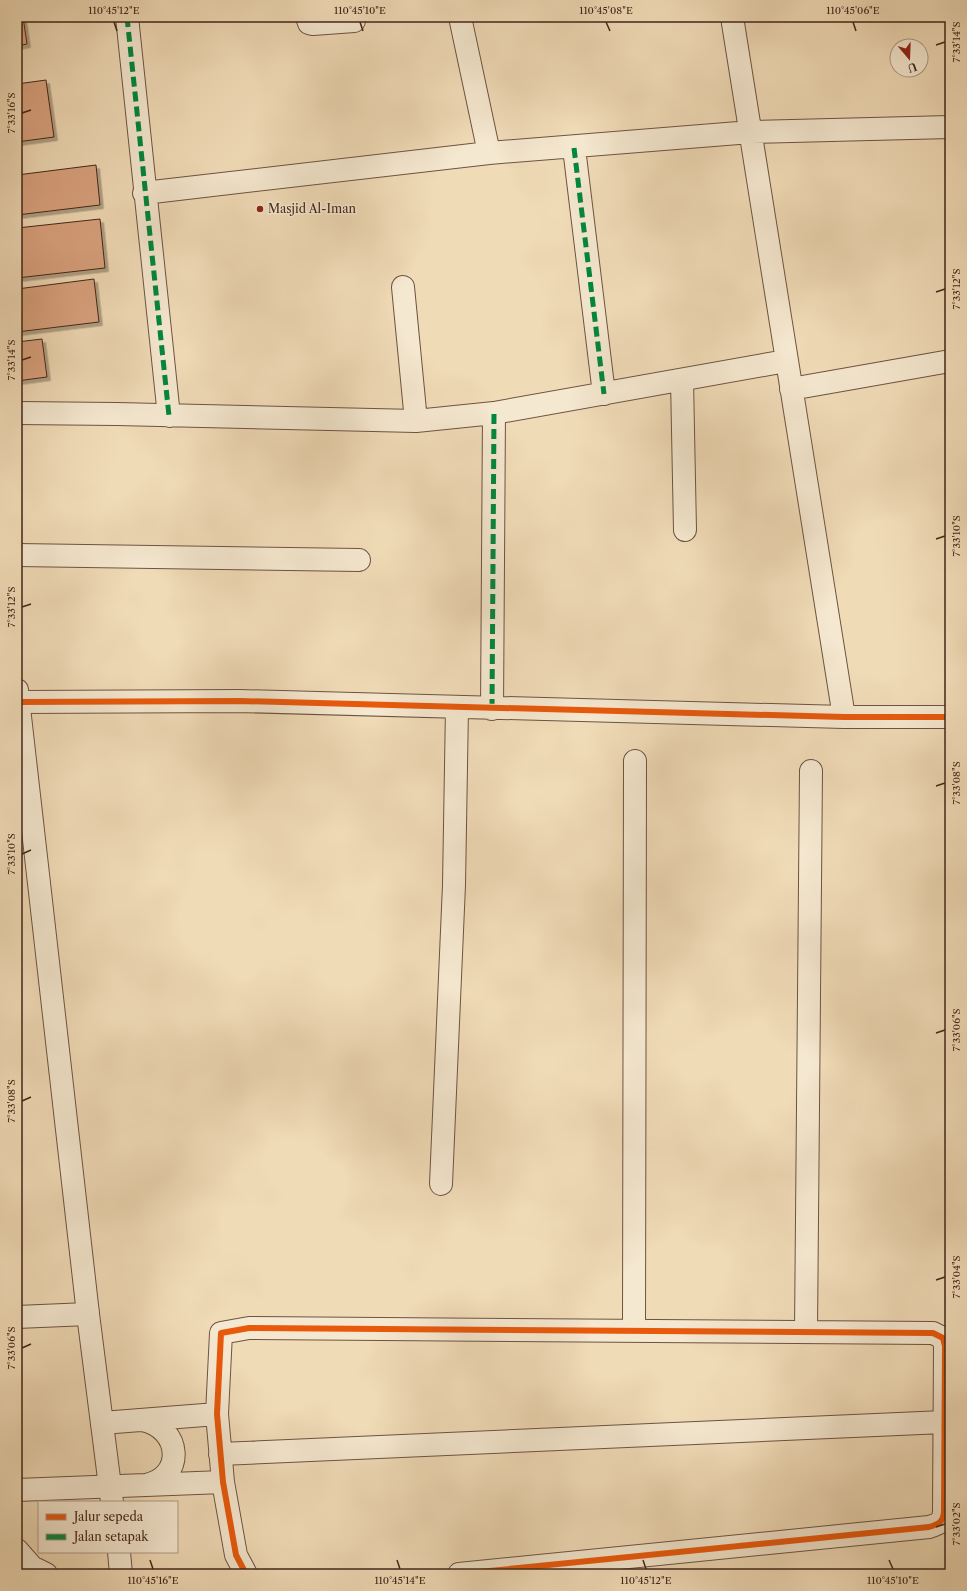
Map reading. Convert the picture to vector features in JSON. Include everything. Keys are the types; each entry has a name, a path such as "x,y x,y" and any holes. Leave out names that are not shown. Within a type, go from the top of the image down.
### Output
{"street":[{"path":"127,17 144,193 169,416"},
{"path":"307,17 310,23 313,24 354,22"},
{"path":"460,17 489,153"},
{"path":"732,17 844,717"},
{"path":"144,193 489,153 574,148 751,132 950,127"},
{"path":"574,148 604,394"},
{"path":"403,287 416,421"},
{"path":"17,413 416,421 494,413 786,361"},
{"path":"791,389 950,361"},
{"path":"682,380 685,530"},
{"path":"492,709 494,413"},
{"path":"17,555 359,560"},
{"path":"111,1494 88,1314 18,696 844,717 950,717"},
{"path":"441,1184 454,885 457,707"},
{"path":"634,1330 635,761"},
{"path":"806,1331 811,771"},
{"path":"17,1317 88,1314"},
{"path":"246,1574 236,1555 222,1482 217,1414 221,1333 249,1328 806,1331 933,1333 943,1338 945,1346 944,1512 943,1519 940,1524 572,1568 459,1574"},
{"path":"102,1424 217,1414"},
{"path":"17,1490 111,1494 152,1484 162,1478 169,1469 173,1458 173,1447 169,1436 162,1428 152,1422 141,1420"},
{"path":"220,1454 944,1422"},
{"path":"141,1486 222,1482"},
{"path":"17,1550 32,1567 46,1574"},
{"path":"119,1553 122,1574"}],"building":[{"path":"17,17 23,17 27,44 17,46"},
{"path":"46,80 54,137 17,142 17,84"},
{"path":"96,165 100,205 17,215 17,175"},
{"path":"100,219 105,268 17,278 17,228"},
{"path":"94,279 99,322 17,332 17,289"},
{"path":"42,339 47,377 17,381 17,342"}],"marked path":[{"path":"127,17 169,416"},
{"path":"574,148 604,394"},
{"path":"492,709 494,413"}],"cycle path":[{"path":"18,702 240,701 844,717 950,717"},
{"path":"246,1574 236,1555 223,1482 217,1414 221,1333 249,1328 933,1333 943,1338 945,1346 944,1512 943,1518 935,1525 929,1527 459,1574"}],"place":[{"name":"Masjid Al-Iman","path":"260,209"}]}
